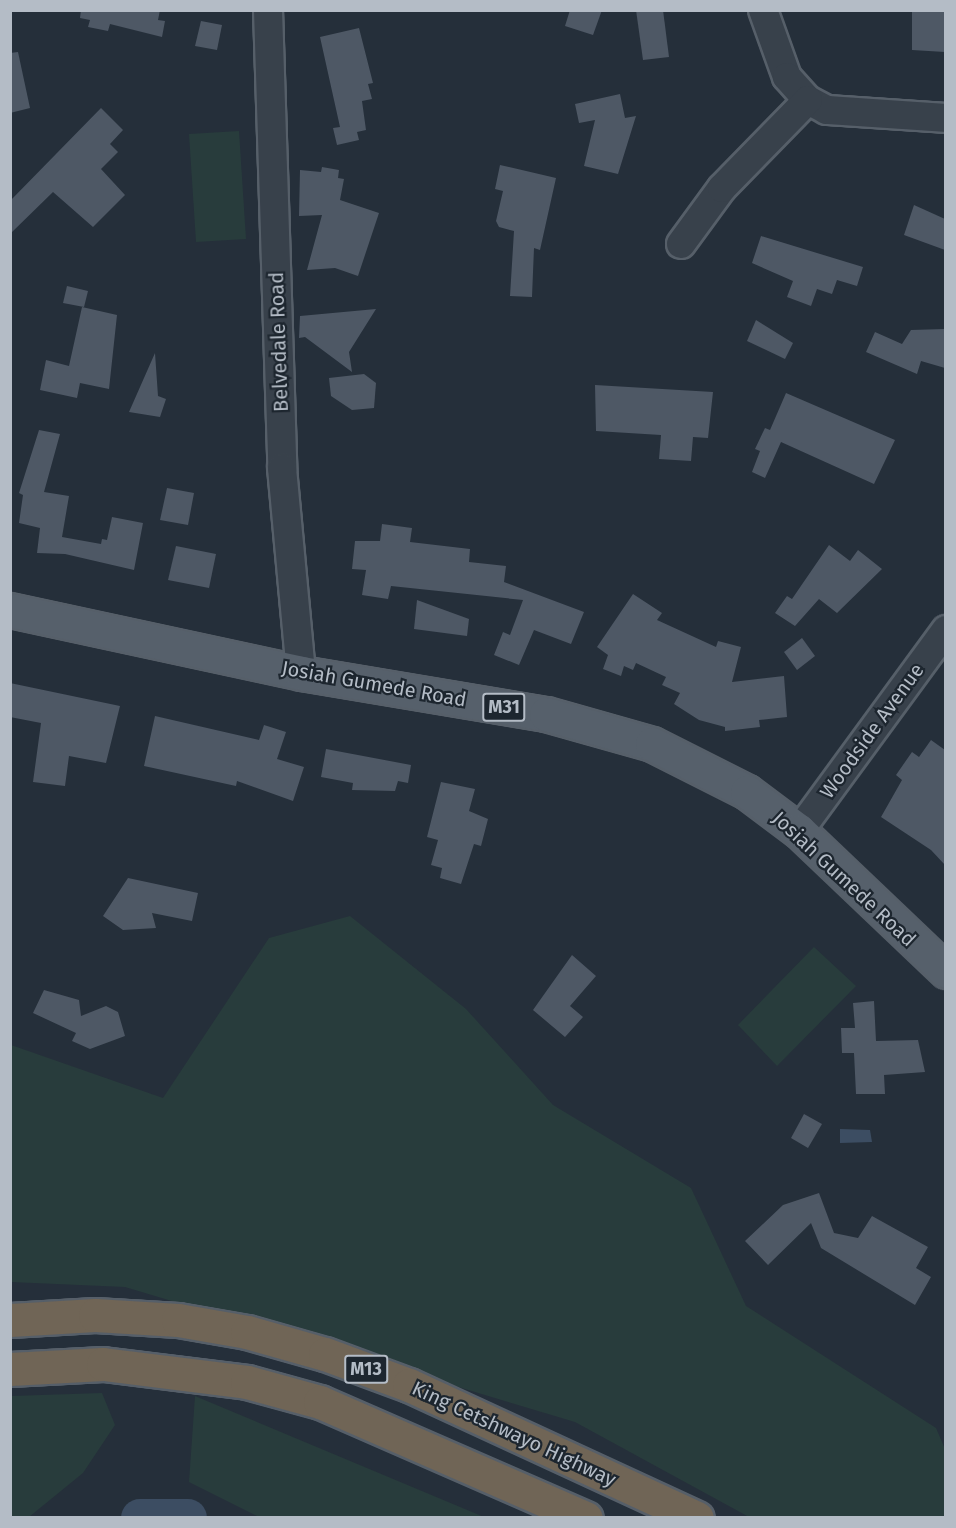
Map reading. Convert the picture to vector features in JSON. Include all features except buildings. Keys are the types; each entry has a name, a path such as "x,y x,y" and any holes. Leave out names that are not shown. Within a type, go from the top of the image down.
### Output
{"highway":[{"name":"King Cetshwayo Highway","path":"10,1320 95,1315 178,1320 247,1332 325,1354 409,1385 697,1518"},
{"name":"M13","path":"10,1369 103,1364 247,1382 320,1402 586,1518"}],"main road":[{"name":"Josiah Gumede Road","path":"10,610 301,673 546,714 610,730 691,761 747,792 799,831 945,971"}],"street":[{"name":"Belvedale Road","path":"268,10 282,468 301,673"},
{"path":"763,10 787,77 808,100 827,110 945,118"},
{"path":"681,244 722,188 808,100"},
{"name":"Woodside Avenue","path":"799,831 945,630"}],"green space":[{"path":"239,131 246,239 196,242 189,134"},
{"path":"350,916 466,1009 553,1105 691,1188 746,1306 936,1428 945,1449 945,1517 749,1517 575,1422 125,1287 11,1282 11,1045 163,1098 269,938"},
{"path":"814,947 856,986 777,1066 738,1025"},
{"path":"102,1393 115,1425 83,1473 29,1517 11,1517 11,1396"},
{"path":"195,1396 484,1517 259,1517 189,1482"}],"water":[{"path":"840,1129 870,1130 872,1142 840,1143"}],"waterway":[{"path":"140,1518 188,1518"}]}
